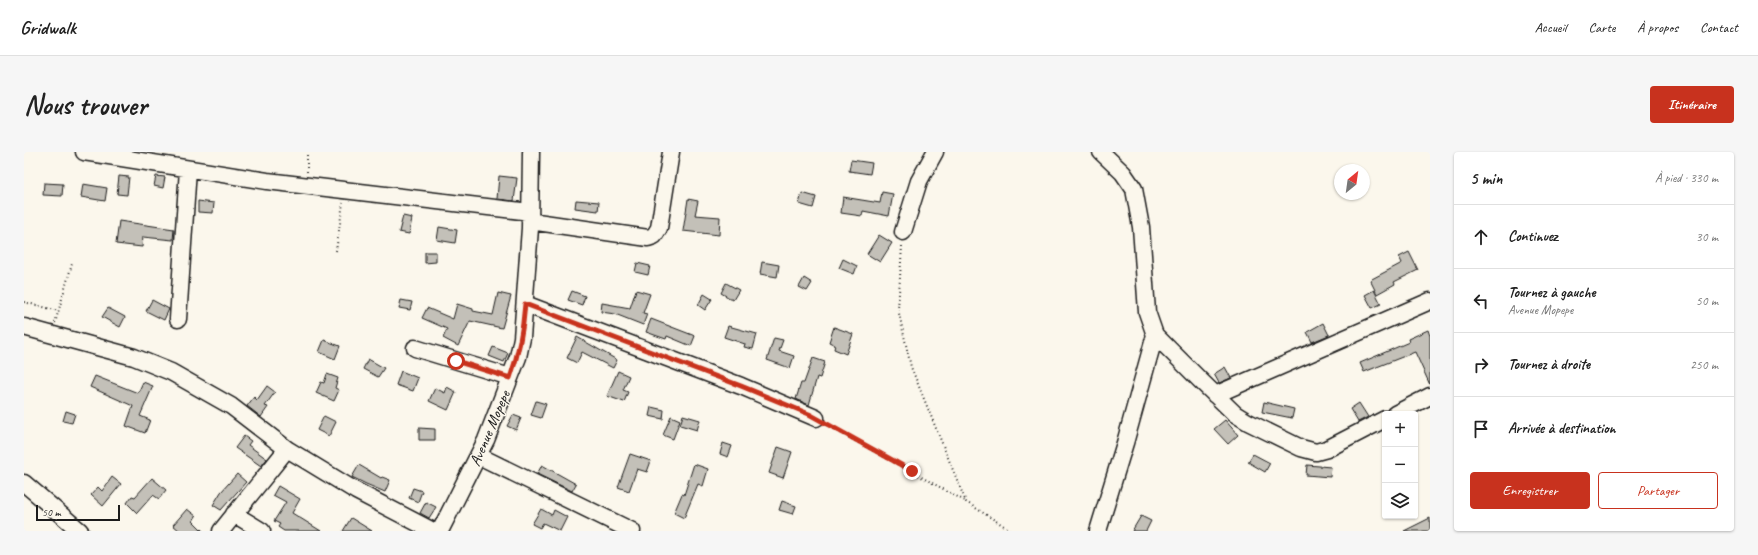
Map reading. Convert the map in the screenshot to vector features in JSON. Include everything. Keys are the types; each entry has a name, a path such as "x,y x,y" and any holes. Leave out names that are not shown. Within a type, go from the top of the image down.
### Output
{"street":[{"path":"85,152 306,186 345,190 530,217 648,238 654,236 659,228 671,152"},
{"name":"Avenue Mopepe","path":"440,531 479,456 518,357 522,338 525,304 530,217 531,152"},
{"path":"903,232 919,182 935,152"},
{"path":"1101,152 1123,173 1134,189 1141,227 1147,312 1155,335 1168,350 1215,395 1236,414 1248,422 1301,448 1316,452 1327,449 1382,421"},
{"path":"178,319 188,168"},
{"path":"1215,395 1430,301"},
{"path":"525,304 741,386 816,418"},
{"path":"24,327 134,357 171,372 231,406 287,449 356,491 432,531"},
{"path":"1098,531 1125,443 1155,335"},
{"path":"415,348 510,378"},
{"path":"1401,411 1430,396"},
{"path":"222,531 287,449"},
{"path":"479,456 632,531"},
{"path":"24,483 80,531"},
{"path":"234,514 262,531"}],"path":[{"path":"306,186 307,152"},
{"path":"336,251 345,190"},
{"path":"903,232 898,309 911,367 966,502"},
{"path":"52,334 72,264"},
{"path":"24,302 59,311"},
{"path":"816,418 966,502 1012,531"}],"building":[{"path":"851,160 872,163 870,174 849,171"},
{"path":"119,176 129,177 127,195 117,194"},
{"path":"156,176 165,177 163,188 154,186"},
{"path":"499,176 517,178 514,201 497,199"},
{"path":"44,183 63,184 62,196 43,195"},
{"path":"83,184 107,188 105,201 81,197"},
{"path":"882,192 893,194 889,216 863,211 862,216 841,213 843,197 880,203"},
{"path":"802,193 816,197 813,208 799,204"},
{"path":"688,199 698,201 695,215 720,217 719,235 683,231"},
{"path":"576,200 599,202 598,211 575,208"},
{"path":"198,201 214,203 213,213 198,212"},
{"path":"403,216 412,218 409,234 399,232"},
{"path":"119,221 174,229 173,240 143,237 142,247 116,244"},
{"path":"439,227 457,230 455,243 437,240"},
{"path":"879,235 892,243 880,262 867,254"},
{"path":"425,252 436,252 436,262 425,263"},
{"path":"1409,252 1418,270 1394,282 1395,284 1377,294 1370,280 1402,263 1399,257"},
{"path":"843,259 857,266 854,274 839,268"},
{"path":"762,262 779,265 777,277 760,274"},
{"path":"637,263 650,266 648,275 635,272"},
{"path":"804,278 812,283 807,291 799,287"},
{"path":"726,283 739,290 733,300 721,293"},
{"path":"636,290 650,294 643,313 647,314 643,325 615,314 601,312 602,303 630,308"},
{"path":"1374,290 1381,304 1372,308 1365,295"},
{"path":"572,291 585,296 582,305 568,300"},
{"path":"498,293 511,296 502,328 470,321 458,346 443,338 447,329 422,318 427,308 453,319 457,304 473,309 473,311 493,315"},
{"path":"704,294 712,299 705,310 698,305"},
{"path":"152,300 169,309 164,320 146,311"},
{"path":"401,300 412,302 410,310 399,308"},
{"path":"108,308 125,317 120,327 102,317"},
{"path":"651,319 695,336 691,346 667,336 666,339 646,332"},
{"path":"1323,323 1329,335 1312,342 1307,332"},
{"path":"728,326 757,334 753,349 744,347 745,344 724,337"},
{"path":"834,327 853,334 846,354 834,349 835,345 829,342"},
{"path":"1428,330 1430,336 1430,385 1415,352 1364,372 1360,363 1409,342 1408,339"},
{"path":"577,337 617,360 613,368 582,352 577,363 567,358"},
{"path":"774,338 783,340 779,351 794,356 790,368 767,360"},
{"path":"324,340 340,346 335,359 319,352"},
{"path":"493,347 508,353 504,362 489,356"},
{"path":"813,358 825,362 820,378 817,377 809,405 796,399 801,383 804,383"},
{"path":"368,359 384,368 378,377 363,369"},
{"path":"1225,367 1231,378 1219,383 1214,374"},
{"path":"401,371 418,378 413,391 396,385"},
{"path":"618,371 629,376 623,390 628,392 624,402 607,396"},
{"path":"327,374 338,378 335,388 339,390 334,401 316,393 321,382 324,383"},
{"path":"95,376 138,393 143,382 153,386 140,416 150,420 145,433 126,426 133,406 90,387"},
{"path":"267,386 275,392 265,406 268,407 261,417 247,406 254,397 257,400"},
{"path":"447,387 456,392 448,410 429,401 435,388 445,393"},
{"path":"536,401 546,404 541,418 531,415"},
{"path":"1264,402 1294,409 1292,418 1262,412"},
{"path":"1359,403 1368,417 1358,422 1350,409"},
{"path":"651,407 664,410 663,419 649,416"},
{"path":"66,411 75,414 72,423 63,421"},
{"path":"513,415 521,418 516,430 507,426"},
{"path":"683,415 700,420 697,430 680,425"},
{"path":"324,416 336,422 329,436 317,430"},
{"path":"671,416 680,420 673,439 663,435"},
{"path":"1225,420 1238,435 1228,444 1214,429"},
{"path":"419,428 435,429 435,440 419,440"},
{"path":"244,436 251,441 248,445 267,459 261,466 235,448"},
{"path":"723,443 732,446 728,457 720,454"},
{"path":"778,447 792,452 783,478 769,473"},
{"path":"630,454 651,461 647,472 637,469 629,491 618,487"},
{"path":"1253,454 1270,463 1265,472 1248,462"},
{"path":"694,464 708,469 703,486 698,484 684,518 674,513 682,494 684,495"},
{"path":"359,465 381,478 390,480 385,492 352,477"},
{"path":"542,465 576,484 572,491 537,474"},
{"path":"1307,465 1331,467 1330,477 1306,475"},
{"path":"237,474 246,482 221,510 213,505 221,492"},
{"path":"112,477 121,484 103,506 91,495 98,487 102,491"},
{"path":"152,478 166,490 159,499 153,495 137,513 127,503 132,496 135,497"},
{"path":"278,486 300,499 292,513 321,531 284,531 278,527 280,524 274,521 286,502 273,495"},
{"path":"413,488 422,491 418,502 409,498"},
{"path":"782,501 796,506 793,514 779,510"},
{"path":"426,502 436,507 429,518 420,513"},
{"path":"187,509 196,516 193,521 203,531 180,531 173,525"},
{"path":"541,509 552,515 554,510 567,517 560,531 543,523 540,528 532,524"},
{"path":"1141,516 1151,521 1146,531 1132,531"},
{"path":"351,518 372,531 343,531"},
{"path":"1430,518 1430,531 1404,531"}],"route":[{"path":"456,361 510,378 518,357 522,338 525,304 706,374 741,386 809,414 912,471"}]}
